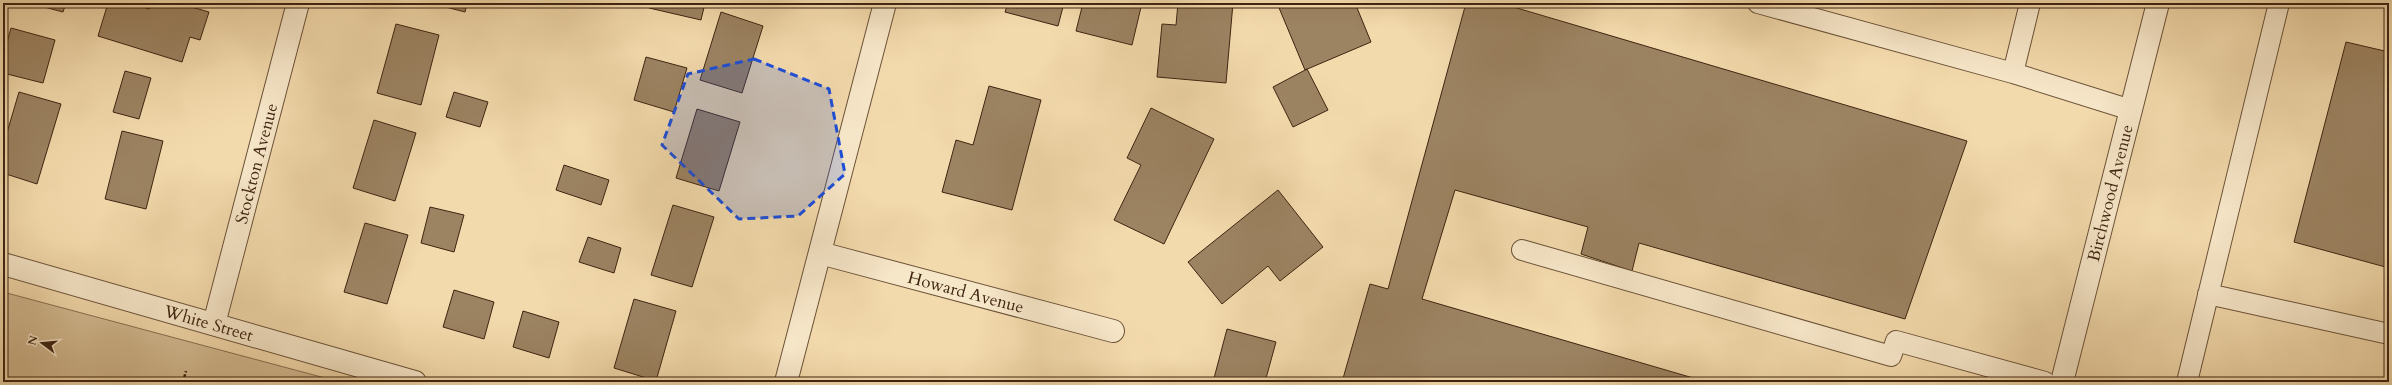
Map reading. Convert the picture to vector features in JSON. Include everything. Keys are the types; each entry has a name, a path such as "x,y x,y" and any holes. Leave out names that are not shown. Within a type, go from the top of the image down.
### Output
{"street":[{"name":"Stockton Avenue","path":"214,324 298,3"},
{"path":"786,382 885,3"},
{"name":"Birchwood Avenue","path":"2062,382 2158,3"},
{"name":"Howard Avenue","path":"820,253 1113,331"},
{"name":"White Street","path":"3,264 415,382"}],"lane":[{"path":"1758,3 2013,73 2130,110"},
{"path":"2013,73 2030,3"},
{"path":"2187,382 2280,3"},
{"path":"1522,250 1891,356 1896,342 2045,382"},
{"path":"2208,294 2389,334"}],"path":[{"path":"183,382 186,371"}],"highlighted area":[{"path":"754,59 829,89 845,174 798,216 739,219 662,145 688,74"}],"shaded area":[{"path":"3,292 340,382 3,382"}],"building":[{"path":"29,3 66,3 63,12"},
{"path":"108,3 131,3 149,9 151,3 178,3 209,12 200,40 190,37 182,62 98,36"},
{"path":"430,3 467,3 465,12"},
{"path":"650,3 705,3 701,20 649,8"},
{"path":"1008,3 1064,3 1058,26 1005,12"},
{"path":"1083,3 1142,3 1132,45 1076,31"},
{"path":"1178,3 1233,3 1226,83 1157,77 1162,24 1176,25"},
{"path":"1277,3 1355,3 1371,42 1305,70"},
{"path":"1466,3 1500,3 1967,141 1905,319 1639,243 1632,271 1581,254 1588,227 1455,190 1422,299 1707,382 1342,382 1370,284 1388,289"},
{"path":"721,12 763,26 742,93 700,80"},
{"path":"396,24 439,35 421,105 377,93"},
{"path":"11,28 55,40 43,83 3,73 3,57"},
{"path":"2346,42 2389,52 2389,268 2294,242"},
{"path":"646,57 687,68 674,112 634,100"},
{"path":"1307,69 1328,110 1293,127 1273,87"},
{"path":"125,71 151,78 139,119 113,112"},
{"path":"989,86 1041,100 1012,210 942,192 956,140 973,145"},
{"path":"19,92 61,104 37,184 3,173 3,146"},
{"path":"454,92 488,102 480,127 446,117"},
{"path":"1151,108 1214,139 1164,244 1114,220 1141,165 1127,158"},
{"path":"697,109 740,122 719,191 676,178"},
{"path":"374,120 416,133 395,201 353,188"},
{"path":"122,131 163,141 146,209 105,199"},
{"path":"564,165 609,180 601,205 556,190"},
{"path":"1278,190 1323,247 1280,281 1268,266 1222,304 1188,262"},
{"path":"673,205 714,217 692,287 651,275"},
{"path":"430,207 464,215 454,252 421,243"},
{"path":"365,223 408,235 387,304 344,292"},
{"path":"588,237 621,248 614,273 579,262"},
{"path":"454,290 494,302 484,339 443,327"},
{"path":"634,299 676,311 656,381 614,368"},
{"path":"523,311 559,322 549,358 513,347"},
{"path":"1227,329 1276,342 1265,382 1213,382"}]}
